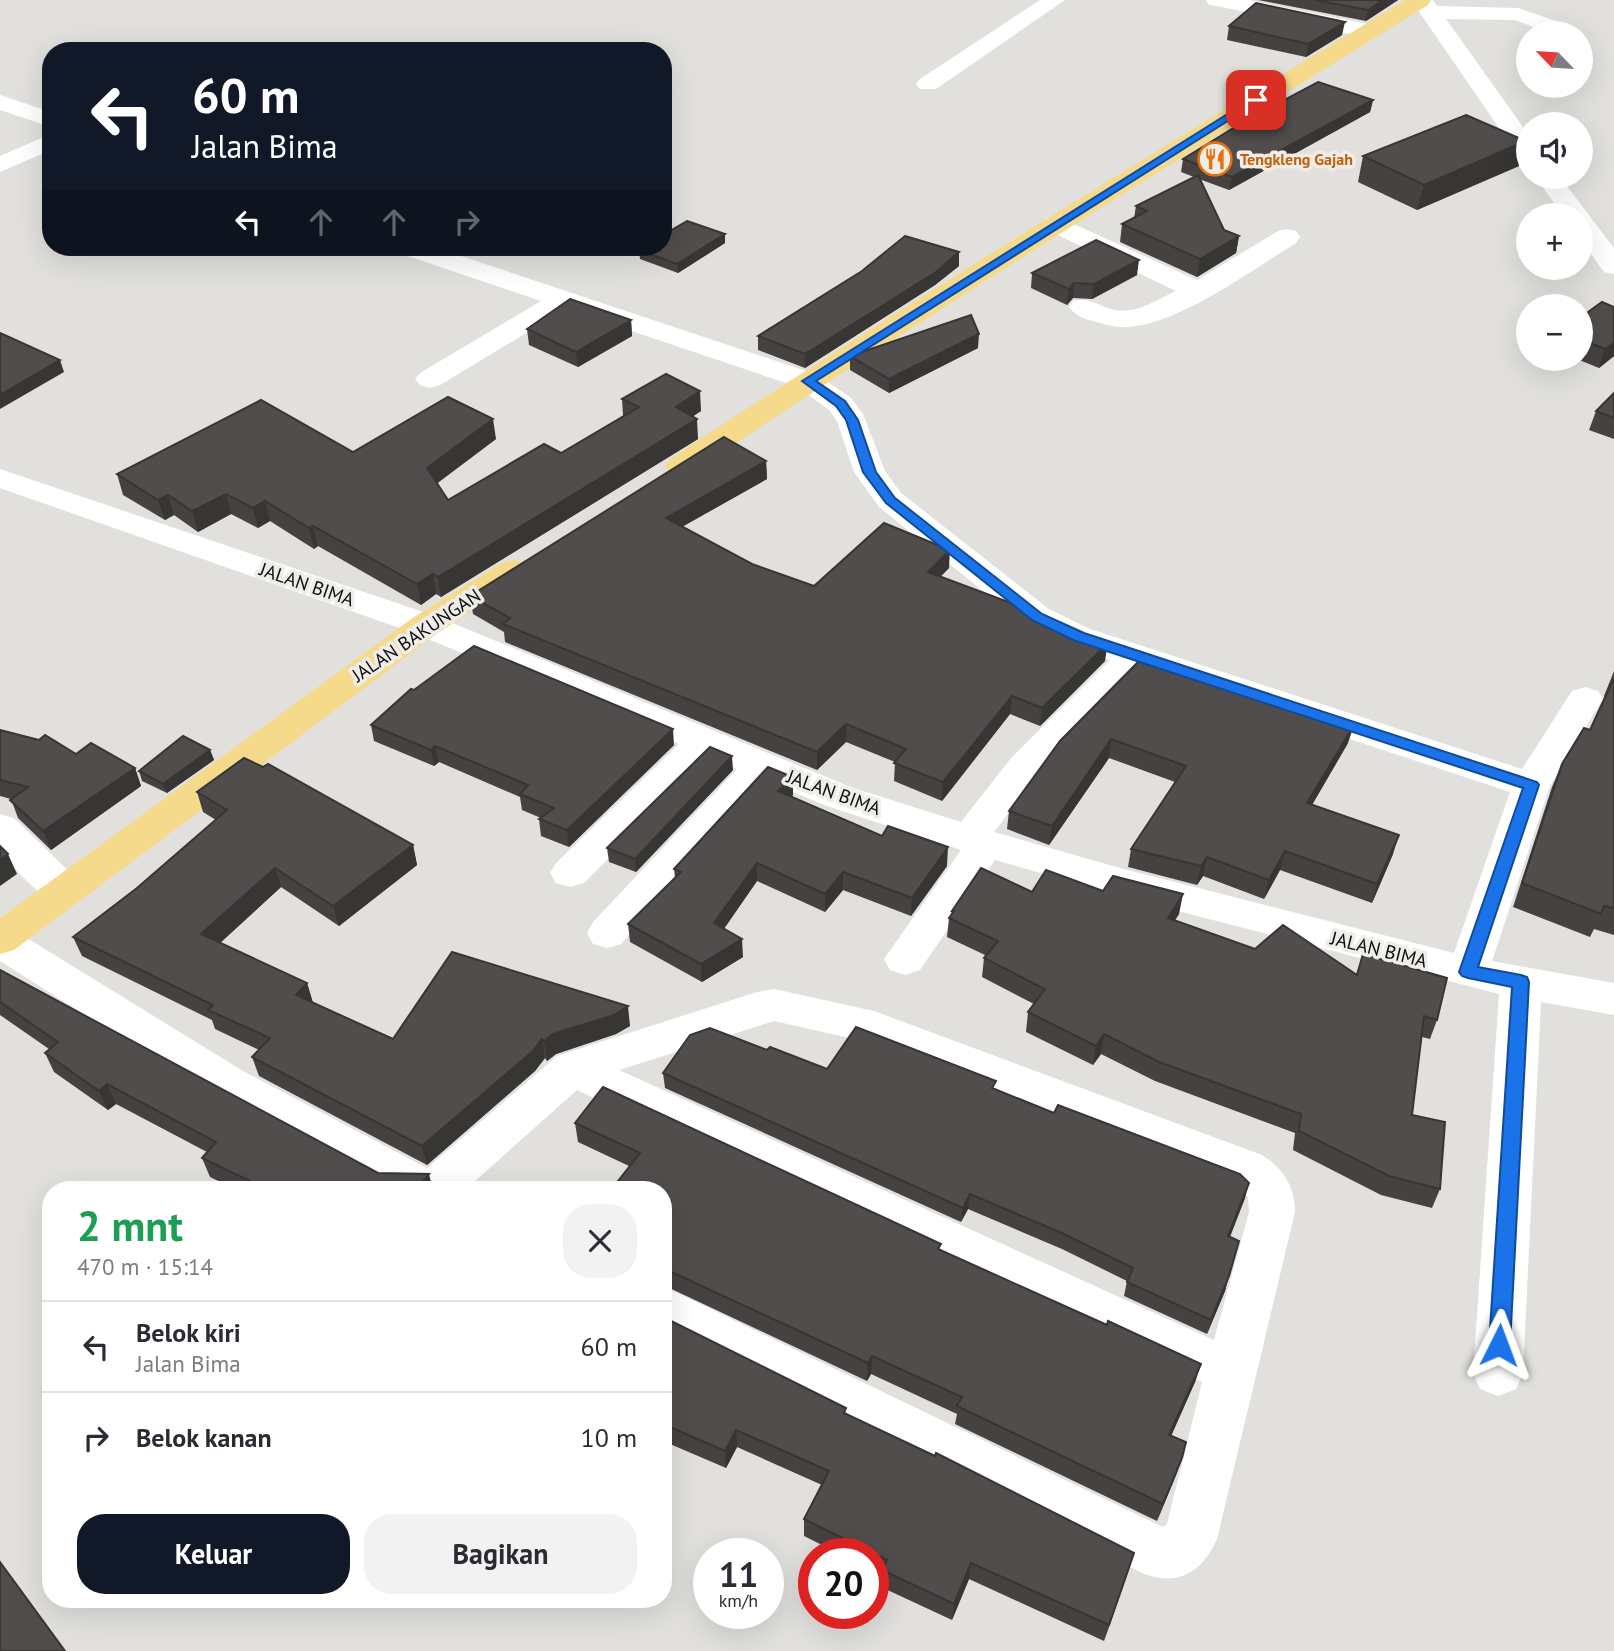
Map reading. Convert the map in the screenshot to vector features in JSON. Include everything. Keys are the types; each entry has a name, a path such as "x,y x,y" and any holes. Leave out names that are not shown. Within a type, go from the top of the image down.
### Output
{"main road":[{"path":"659,480 808,381 1056,224 1378,25 1427,9"},
{"name":"JALAN BAKUNGAN","path":"0,940 426,625 542,552"}],"street":[{"path":"928,85 1054,0"},
{"path":"1217,0 1378,25"},
{"path":"1427,9 1518,13 1539,21"},
{"path":"1427,9 1516,135"},
{"path":"0,102 42,117"},
{"path":"0,165 42,145"},
{"path":"1556,189 1567,203"},
{"path":"1056,224 1198,291"},
{"path":"1083,307 1112,320 1133,320 1198,291 1287,237"},
{"path":"1593,238 1614,266"},
{"path":"435,256 808,381 840,404 852,420 870,472 890,500 1037,617 1079,637 1531,785"},
{"path":"429,379 564,299"},
{"name":"JALAN BIMA","path":"0,478 426,625 840,797 978,842 1119,883 1468,972 1614,999"},
{"path":"905,959 978,842 983,816 1014,778 1135,655"},
{"path":"1468,972 1531,785 1585,699"},
{"path":"570,873 705,741"},
{"path":"607,933 762,765"},
{"path":"0,828 65,891"},
{"path":"0,940 227,1083 410,1181"},
{"path":"1498,1373 1521,982"},
{"path":"443,1181 572,1068 757,1008 774,1005 859,1023 1246,1169 1264,1180 1273,1195 1272,1212 1230,1371 1191,1539 1177,1551 1161,1554 672,1311"},
{"path":"572,1068 1230,1371"}],"building":[{"path":"1315,0 1383,0 1368,10"},
{"path":"1256,3 1345,22 1308,44 1229,26"},
{"path":"1318,82 1373,100 1232,177 1183,159 1243,122"},
{"path":"1466,115 1516,137 1516,145 1424,185 1363,156"},
{"path":"1198,175 1224,230 1239,236 1200,259 1122,224 1147,211 1136,206"},
{"path":"687,221 725,234 677,264 655,256 672,256 672,230"},
{"path":"905,236 959,252 936,272 805,354 758,336 862,271"},
{"path":"1096,240 1139,260 1094,284 1074,283 1069,289 1032,273"},
{"path":"570,299 631,320 576,352 527,329"},
{"path":"1602,302 1614,307 1614,343 1605,349 1593,344 1593,309"},
{"path":"971,315 979,334 889,379 850,356"},
{"path":"0,333 60,360 0,395"},
{"path":"666,374 700,391 676,407 697,419 438,577 433,574 417,584 313,526 309,528 265,501 253,508 226,494 192,511 168,495 158,500 117,474 261,400 353,452 448,397 493,419 427,468 448,500 544,444 561,453 639,407 622,399"},
{"path":"1614,393 1614,418 1596,411"},
{"path":"724,437 766,461 666,518 752,564 814,586 884,523 950,550 928,572 1108,643 1042,708 1012,696 943,782 894,763 906,749 846,724 817,752 503,624 510,618 470,596"},
{"path":"474,646 673,729 567,830 539,819 554,808 520,794 528,785 435,746 431,750 371,725 411,689 414,690"},
{"path":"1143,657 1246,694 1250,689 1354,725 1307,803 1399,835 1377,884 1285,851 1269,880 1207,857 1201,866 1131,849 1186,766 1111,739 1052,826 1009,811 1060,741"},
{"path":"1614,678 1614,908 1604,906 1601,914 1522,883 1562,764 1584,728 1590,730"},
{"path":"0,730 39,740 45,735 76,754 91,743 135,768 43,831 10,800 28,787 0,780"},
{"path":"183,736 210,750 163,784 139,771"},
{"path":"710,747 732,756 635,859 607,848"},
{"path":"244,758 263,767 268,764 413,845 333,906 275,868 201,934 307,983 296,995 393,1039 452,952 628,1006 614,1015 553,1034 544,1041 542,1039 532,1052 422,1146 252,1057 270,1038 208,1010 213,1005 73,937 137,888 227,810 197,792"},
{"path":"768,767 793,777 778,791 882,836 888,826 948,847 912,898 843,872 825,894 757,863 714,923 742,939 701,964 628,924 681,872 674,869"},
{"path":"0,846 8,854 0,860"},
{"path":"981,868 1032,892 1046,870 1103,891 1113,876 1183,894 1168,918 1255,949 1283,925 1357,975 1363,954 1447,978 1437,1020 1424,1016 1412,1115 1445,1122 1440,1189 1389,1176 1299,1131 1301,1114 1159,1062 1104,1034 1096,1046 1028,1012 1045,989 984,958 998,941 949,918"},
{"path":"0,970 378,1173 429,1174 423,1181 250,1181 202,1158 216,1142 107,1084 99,1091 45,1053 58,1042 0,1002"},
{"path":"856,1027 996,1081 992,1088 1054,1113 1058,1105 1240,1174 1249,1183 1228,1236 1239,1241 1229,1276 1211,1320 1127,1282 1133,1268 1064,1234 970,1194 963,1208 663,1073 690,1035 710,1028 827,1069"},
{"path":"603,1087 941,1244 938,1249 1107,1325 1108,1321 1201,1364 1169,1435 1186,1442 1163,1504 957,1406 962,1397 872,1356 868,1363 672,1272 672,1181 618,1181 640,1153 575,1123"},
{"path":"672,1321 846,1408 844,1413 935,1456 936,1453 1134,1553 1109,1625 971,1563 954,1604 889,1573 889,1538 842,1538 804,1519 829,1471 736,1430 725,1451 672,1428"},
{"path":"0,1562 65,1651 0,1651"}],"place":[{"name":"Tengkleng Gajah","path":"1215,159"}],"route":[{"path":"1256,100 808,381 840,404 852,420 870,472 890,500 1037,617 1079,637 1531,785 1468,972 1521,982 1499,1345"}]}
